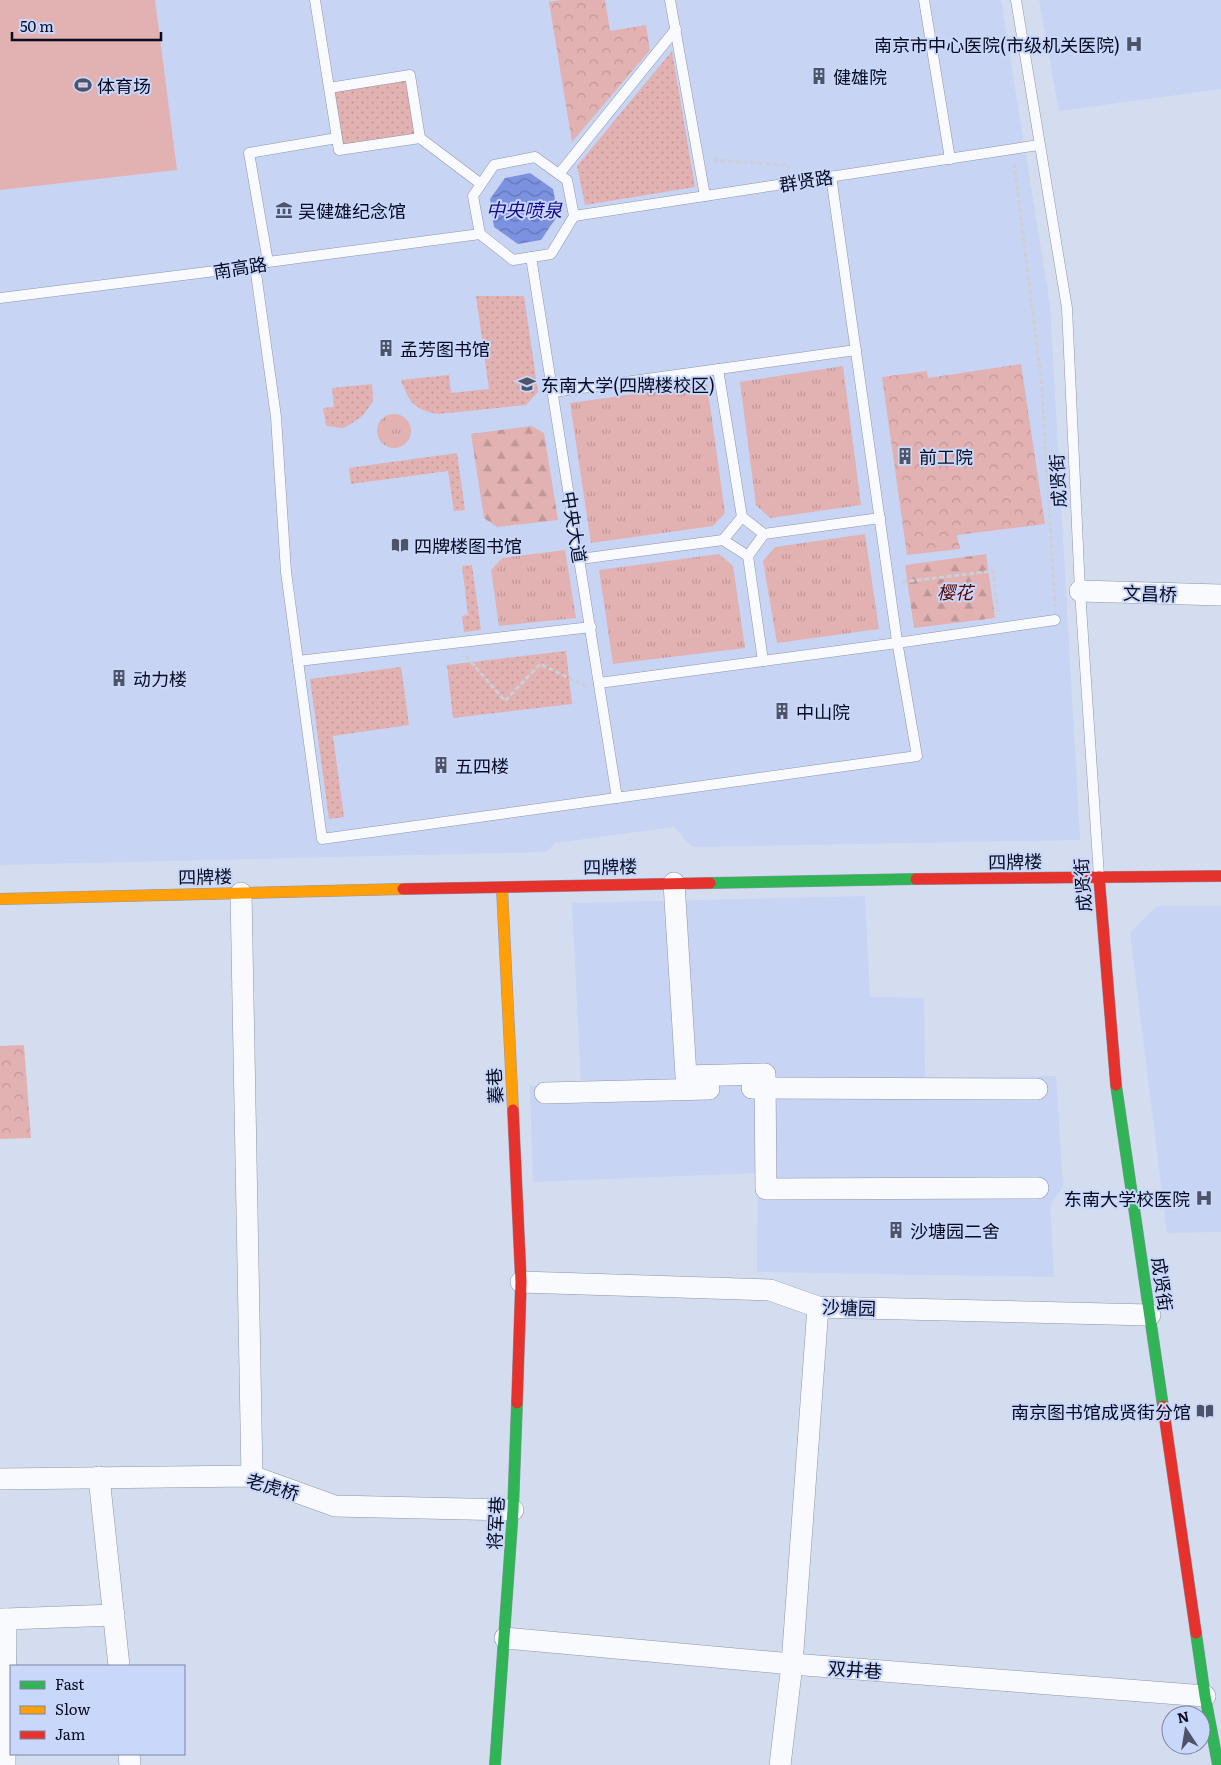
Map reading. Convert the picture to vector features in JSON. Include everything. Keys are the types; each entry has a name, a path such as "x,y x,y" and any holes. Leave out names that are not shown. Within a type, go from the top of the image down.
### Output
{"street":[{"name":"文昌桥","path":"1080,591 1221,595"},
{"name":"四牌楼","path":"0,899 674,883 1221,876"},
{"name":"成贤街","path":"1099,877 1114,1071 1205,1696 1219,1763"},
{"path":"674,883 686,1076 764,1074 766,1189 1038,1188"},
{"name":"蓁巷","path":"502,888 522,1282"},
{"path":"241,893 252,1476"},
{"path":"544,1093 765,1088 1037,1089"},
{"name":"沙塘园","path":"522,1282 770,1290 818,1307 1150,1315"},
{"name":"将军巷","path":"495,1765 506,1638 514,1510 522,1282"},
{"path":"780,1765 792,1664 818,1307"},
{"name":"老虎桥","path":"0,1479 252,1476 335,1506 514,1510"},
{"path":"99,1477 120,1665"},
{"path":"5,1765 3,1619 114,1615"},
{"name":"双井巷","path":"506,1638 792,1664 1205,1696"}],"lane":[{"path":"316,0 339,150 420,138"},
{"path":"670,0 705,196"},
{"path":"924,0 950,159"},
{"name":"成贤街","path":"1016,0 1067,308 1080,591 1099,877"},
{"path":"558,174 676,29"},
{"path":"329,88 410,75 420,138 481,184"},
{"path":"268,262 249,153 337,138"},
{"name":"群贤路","path":"574,216 1039,146"},
{"path":"535,157 567,180 574,216 551,254 513,260 480,234 472,196 481,184 494,165 535,157"},
{"path":"255,266 276,417 286,572 322,839 917,756 897,643 832,176"},
{"name":"南高路","path":"0,298 255,266 268,262 480,234"},
{"name":"中央大道","path":"531,257 617,798"},
{"path":"553,392 856,350"},
{"path":"718,369 742,517 764,534 880,518"},
{"path":"723,540 742,517"},
{"path":"763,660 748,556 764,534"},
{"path":"580,559 723,540 748,556"},
{"path":"600,688 763,660 1055,620"},
{"path":"298,661 591,627"}],"path":[{"path":"694,133 705,139 713,160 786,164 799,181"},
{"path":"1012,150 1042,387 1055,620"},
{"path":"889,584 993,571 1000,627"},
{"path":"454,643 505,701 540,664 600,688"}],"shaded area":[{"name":"东南大学(四牌楼校区)","path":"0,0 1001,0 1050,305 1080,840 692,847 674,827 555,843 546,852 0,865"},
{"name":"南京市中心医院(市级机关医院)","path":"1039,0 1221,0 1221,89 1059,111"},
{"path":"865,896 870,997 924,998 925,1078 1056,1076 1063,1187 1050,1205 1054,1277 757,1272 758,1173 533,1182 530,1086 581,1083 572,903"},
{"path":"1157,906 1221,906 1221,1232 1167,1233 1130,933"}],"green space":[{"name":"体育场","path":"0,0 155,0 177,170 0,190"},
{"path":"560,0 605,0 610,31 646,25 650,50 572,142 549,2"},
{"path":"672,51 695,187 585,205 577,166"},
{"path":"410,75 420,138 339,150 329,88"},
{"path":"476,296 524,296 538,392 526,405 438,414 423,410 410,399 401,380 449,375 451,393 489,389"},
{"name":"前工院","path":"1021,364 1045,524 957,535 960,549 907,555 882,377 927,371 928,378"},
{"path":"843,366 861,505 770,518 756,505 740,382"},
{"path":"372,384 373,401 365,413 344,428 326,426 323,408 334,407 332,388"},
{"path":"707,384 725,513 713,526 591,543 570,403"},
{"path":"394,414 401,415 406,419 410,424 410,438 406,443 401,447 394,448 387,447 382,443 378,438 377,431 378,424 382,419 387,415"},
{"path":"531,426 544,433 558,520 497,527 484,518 471,434"},
{"path":"457,453 465,510 454,511 448,471 351,484 349,468"},
{"path":"865,534 879,629 777,643 763,561 775,547"},
{"path":"565,550 576,618 499,626 491,570 502,558"},
{"path":"719,554 733,566 745,648 613,664 599,570"},
{"name":"樱花","path":"986,554 995,618 914,628 905,565"},
{"path":"472,565 481,630 464,632 462,616 468,615 462,566"},
{"path":"566,651 572,704 453,718 447,665"},
{"path":"401,667 409,725 333,736 344,817 329,819 310,679"},
{"path":"24,1045 31,1138 0,1139 0,1046"}],"water":[{"name":"中央喷泉","path":"530,173 553,189 558,215 541,240 518,244 494,227 490,199 505,178"}],"traffic: fast":[{"path":"710,883 916,879"},
{"path":"1116,1085 1163,1406"},
{"path":"495,1765 513,1510 517,1403"},
{"path":"1196,1633 1218,1765"}],"traffic: slow":[{"path":"502,888 513,1110"},
{"path":"0,899 403,889"}],"traffic: jam":[{"path":"916,879 1221,876"},
{"path":"1099,877 1116,1085"},
{"path":"403,889 710,883"},
{"path":"513,1110 521,1282 517,1403"},
{"path":"1163,1406 1196,1633"}],"place":[{"name":"南京市中心医院(市级机关医院)","path":"1134,44"},
{"name":"健雄院","path":"819,76"},
{"name":"体育场","path":"83,85"},
{"name":"吴健雄纪念馆","path":"284,210"},
{"name":"孟芳图书馆","path":"386,348"},
{"name":"东南大学(四牌楼校区)","path":"527,384"},
{"name":"前工院","path":"905,456"},
{"name":"四牌楼图书馆","path":"400,545"},
{"name":"动力楼","path":"119,678"},
{"name":"中山院","path":"782,711"},
{"name":"五四楼","path":"441,765"},
{"name":"东南大学校医院","path":"1204,1198"},
{"name":"沙塘园二舍","path":"896,1230"},
{"name":"南京图书馆成贤街分馆","path":"1205,1411"}]}
